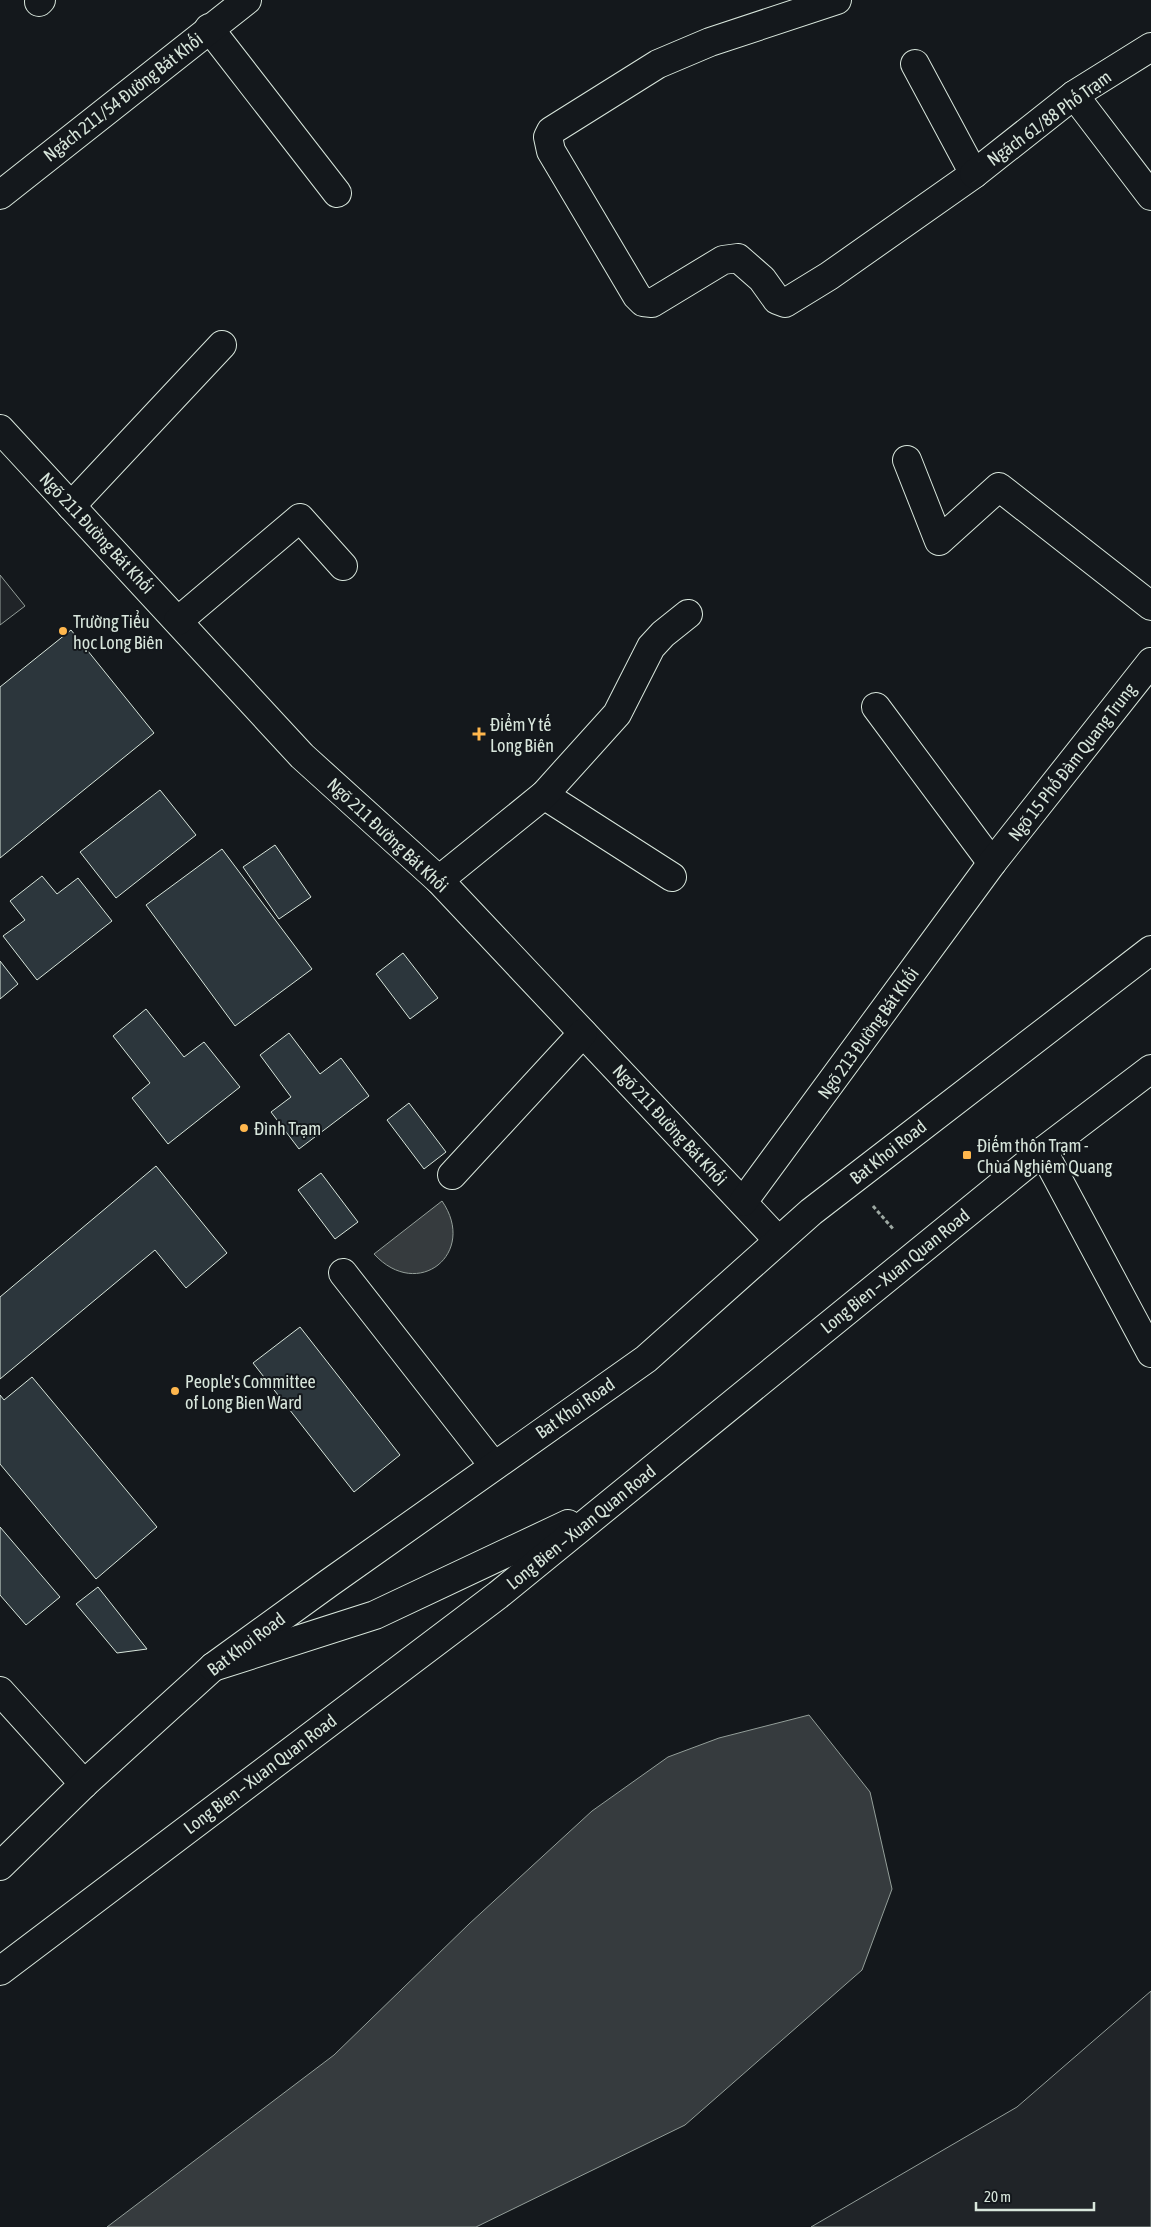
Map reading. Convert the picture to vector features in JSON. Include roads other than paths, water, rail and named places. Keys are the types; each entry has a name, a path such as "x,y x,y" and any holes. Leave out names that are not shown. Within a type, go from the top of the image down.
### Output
{"street":[{"name":"Ngách 211/54 Đường Bát Khối","path":"0,194 247,0"},
{"name":"Ngách 61/88 Phố Trạm","path":"837,0 710,42 658,64 551,131 548,137 552,151 637,296 643,302 652,303 723,260 738,258 762,279 777,300 785,303 829,276 974,174 1074,95 1151,47"},
{"path":"209,28 337,193"},
{"path":"915,64 974,174"},
{"path":"1074,95 1151,196"},
{"path":"71,506 222,345"},
{"name":"Ngõ 211 Đường Bát Khối","path":"0,429 302,756 439,880 778,1240"},
{"path":"907,460 939,541 999,487 1151,606"},
{"path":"178,622 300,518 343,566"},
{"path":"439,880 544,795 617,714 651,647 663,634 688,614"},
{"name":"Ngõ 15 Phố Đàm Quang Trung","path":"992,863 1151,662"},
{"path":"876,707 992,863"},
{"path":"544,795 672,877"},
{"name":"Ngõ 213 Đường Bát Khối","path":"743,1202 992,863"},
{"name":"Bat Khoi Road","path":"0,1866 84,1784 213,1667 646,1359 778,1240 1151,950"},
{"path":"452,1175 583,1033"},
{"name":"Long Bien – Xuan Quan Road","path":"0,1971 498,1595 1043,1151 1151,1069"},
{"path":"1043,1151 1151,1353"},
{"path":"342,1273 494,1466"},
{"path":"213,1667 375,1615 607,1505"},
{"path":"0,1691 84,1784"}],"place":[{"name":"Trường Tiểu học Long Biên","path":"63,631"},
{"name":"Điểm Y tế Long Biên","path":"479,734"},
{"name":"Đình Trạm","path":"244,1128"},
{"name":"Điếm thôn Trạm - Chùa Nghiêm Quang","path":"967,1155"},
{"name":"People's Committee of Long Bien Ward","path":"175,1391"}]}
